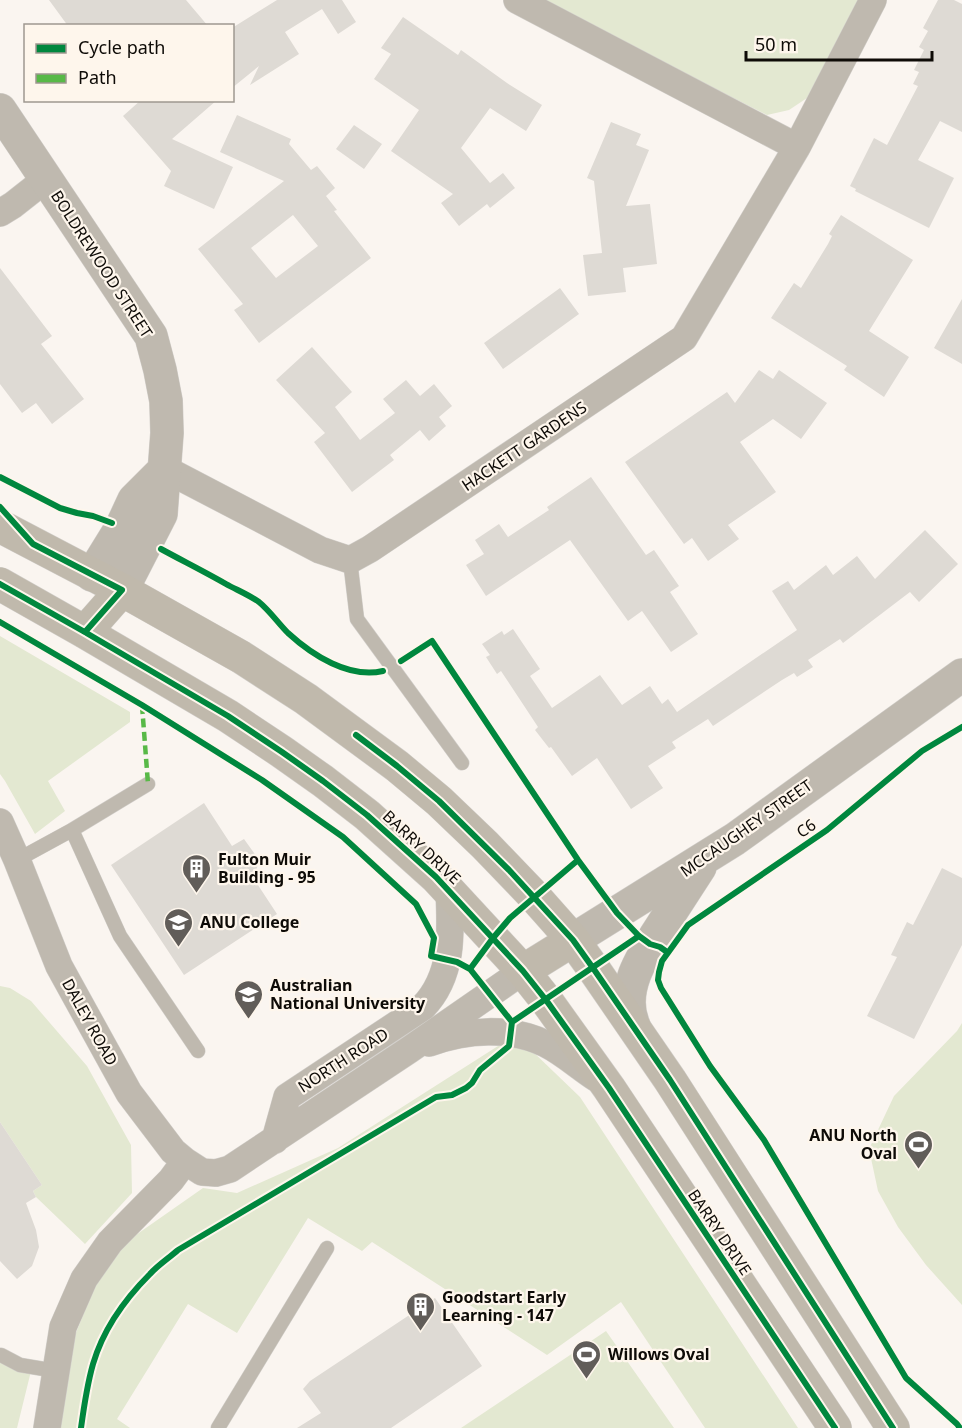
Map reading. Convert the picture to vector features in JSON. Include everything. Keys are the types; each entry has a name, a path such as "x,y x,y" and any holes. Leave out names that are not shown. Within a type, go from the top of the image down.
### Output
{"main road":[{"path":"0,526 122,590 270,675 397,766 439,801 485,845 573,940 634,1026 893,1428"},
{"path":"84,632 92,575"},
{"name":"BARRY DRIVE","path":"0,584 228,716 323,781 367,815 449,890 524,971 546,1000 609,1088 835,1428"},
{"path":"84,632 122,590"},
{"name":"MCCAUGHEY STREET","path":"524,971 573,940"}],"street":[{"path":"517,0 797,147"},
{"name":"HACKETT GARDENS","path":"350,560 370,549 684,338 797,147 873,0"},
{"name":"BOLDREWOOD STREET","path":"0,110 151,336 160,370 167,433 161,514 122,590"},
{"path":"0,213 46,179"},
{"path":"92,575 121,528 134,500 165,469 320,550 350,560"},
{"name":"MCCAUGHEY STREET","path":"573,940 735,839 962,675"},
{"name":"DALEY ROAD","path":"0,822 59,966 129,1094 174,1151 185,1161 202,1172 216,1173 230,1169"},
{"path":"634,1026 629,1006 636,972 645,952 704,860"},
{"name":"NORTH ROAD","path":"275,1140 287,1097 423,1007 431,999 441,981 450,950 449,890"},
{"name":"NORTH ROAD","path":"230,1169 524,971"},
{"name":"NORTH ROAD","path":"409,1050 444,1038 465,1034 498,1032 520,1035 557,1051 609,1088"},
{"path":"47,1428 63,1327 84,1279 110,1242 171,1179 185,1161"}],"lane":[{"path":"350,560 357,620 462,763"},
{"path":"17,860 148,784"},
{"path":"72,830 120,936 198,1051"},
{"path":"218,1428 327,1248"},
{"path":"1,1355 20,1365 56,1371"}],"green space":[{"path":"540,0 859,0 807,98 789,110 767,115"},
{"path":"0,636 130,712 130,722 48,781 65,811 35,834 0,774"},
{"path":"0,986 10,988 31,1001 87,1066 131,1145 132,1193 85,1244 36,1197 33,1191 42,1185 0,1122"},
{"name":"ANU North Oval","path":"962,1023 962,1305 926,1265 898,1227 878,1191 869,1149 894,1096"},
{"path":"509,1039 528,1047 580,1097 798,1428 705,1428 621,1302 547,1355 372,1242 362,1251 308,1218 237,1333 188,1304 117,1419 130,1428 60,1428 75,1335 94,1288 123,1244 203,1188 237,1193 338,1148"},
{"name":"Willows Oval","path":"606,1331 674,1428 461,1428"},
{"path":"0,1356 32,1367 17,1428 0,1428"}],"building":[{"path":"49,0 186,0 206,24 67,24"},
{"path":"277,0 342,0 356,22 338,34 322,9 285,32 299,54 250,85 259,66 234,86 234,27"},
{"path":"938,0 954,0 962,4 962,132 940,121 918,160 954,178 929,228 855,191 856,189 850,186 874,138 887,145 918,86 913,84 919,72 914,70 924,50 919,47 928,31 923,28"},
{"path":"403,17 458,55 461,50 542,105 526,131 490,108 461,148 490,183 503,173 515,188 490,208 487,204 459,226 441,203 453,194 391,151 419,110 374,79 391,54 381,48"},
{"path":"139,102 215,102 172,139 233,167 214,209 164,186 171,171 123,116"},
{"path":"237,115 291,139 289,144 311,170 317,166 335,188 326,196 337,210 334,211 371,258 259,343 234,310 243,304 198,249 284,181 220,152","holes":["293,215 318,246 276,278 251,248"]},
{"path":"611,122 641,134 636,145 649,150 626,206 650,204 657,264 623,268 626,292 588,296 583,255 602,253 594,181 587,178"},
{"path":"354,125 382,144 364,169 336,149"},
{"path":"841,215 913,260 869,331 909,357 884,397 844,370 847,366 771,318 794,283 801,288 828,244 832,236 829,234"},
{"path":"0,268 52,336 41,344 84,399 52,424 36,403 22,413 0,384"},
{"path":"560,288 579,314 503,369 484,343"},
{"path":"962,299 962,364 934,348"},
{"path":"312,347 352,392 335,407 360,440 395,413 383,399 406,380 420,396 434,384 452,406 439,417 446,426 429,441 420,430 390,455 394,460 352,492 314,442 325,433 276,380"},
{"path":"759,370 773,379 779,370 827,403 801,439 773,419 740,442 776,492 728,525 739,539 708,561 692,538 684,544 625,462 727,392 735,403"},
{"path":"591,477 646,555 654,550 679,586 670,592 698,634 671,652 642,611 628,621 570,540 486,596 466,565 484,554 475,540 499,524 508,537 549,510 547,507"},
{"path":"925,530 958,564 919,602 910,592 843,643 840,639 808,660 813,667 797,677 794,673 782,680 713,726 708,719 672,742 676,748 648,766 663,788 631,809 597,758 572,776 551,747 549,748 535,730 538,727 501,671 497,674 486,657 490,655 482,644 502,631 504,635 513,629 540,669 530,676 552,708 600,675 622,705 650,686 662,704 668,699 677,712 797,630 772,591 788,581 794,590 826,565 833,575 857,556 875,579"},
{"name":"Fulton Muir Building - 95","path":"204,803 232,846 244,839 259,860 254,879 277,914 184,975 111,865"},
{"path":"942,868 962,878 962,945 914,1039 867,1016 897,957 891,955 907,922 913,925"},
{"path":"0,1122 42,1185 33,1191 36,1197 26,1203 36,1230 39,1247 32,1266 17,1279 0,1261"},
{"name":"Goodstart Early Learning - 147","path":"435,1298 482,1366 391,1428 297,1428 321,1413 303,1389 310,1381"}],"marked path":[{"path":"142,705 148,784"}],"cycle path":[{"path":"0,477 60,508 112,523"},
{"path":"0,507 33,544 122,590 85,632"},
{"path":"161,549 259,602 288,633 320,657 357,672 383,671"},
{"path":"0,584 228,716 282,752 367,815 436,877 523,971 546,1000 609,1088 835,1428"},
{"path":"0,622 142,705 262,780 343,837 416,904 434,938 431,956 457,962 470,969 512,1022"},
{"path":"401,661 432,641 578,860 617,913 639,936 667,952"},
{"name":"C6","path":"960,1428 906,1378 764,1140 710,1066 658,980 662,961 688,925 827,830 922,751 962,727"},
{"path":"356,735 439,801 509,870 573,940 670,1080 893,1428"},
{"path":"470,969 510,918 578,860"},
{"path":"81,1428 97,1351 124,1304 156,1268 178,1250 436,1097 452,1095 466,1088 480,1070 509,1046 512,1022 639,936"}],"place":[{"name":"Fulton Muir Building - 95","path":"197,894"},
{"name":"ANU College","path":"179,948"},
{"name":"Australian National University","path":"249,1020"},
{"name":"ANU North Oval","path":"918,1170"},
{"name":"Goodstart Early Learning - 147","path":"421,1332"},
{"name":"Willows Oval","path":"587,1380"}]}
